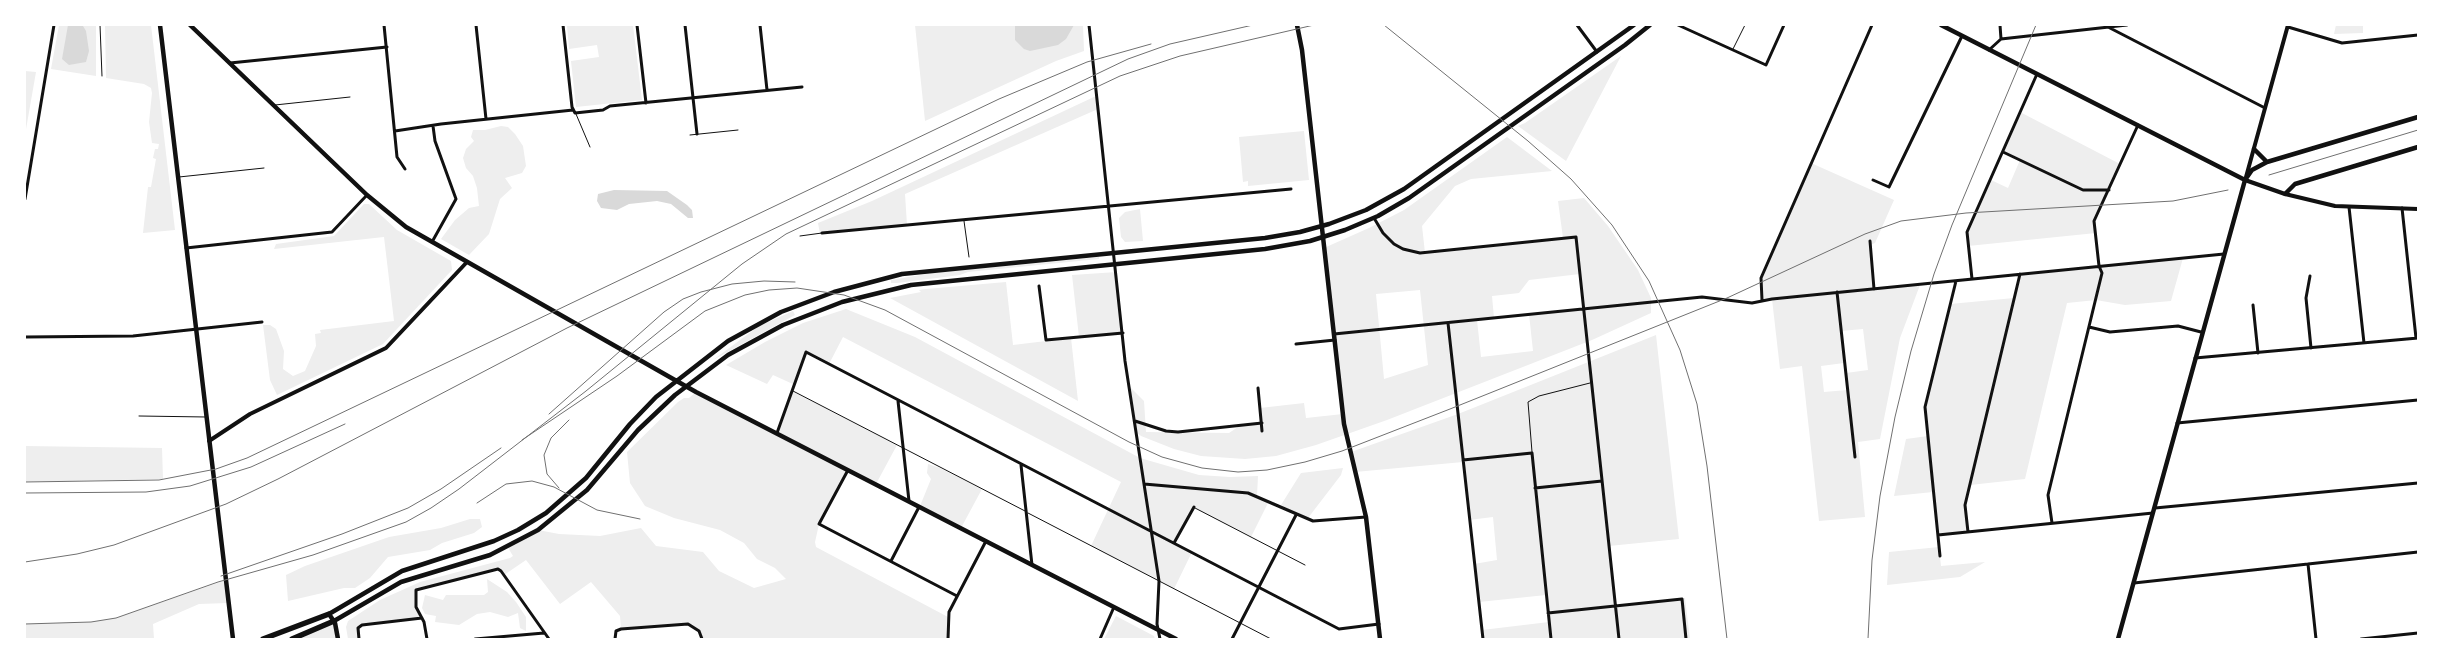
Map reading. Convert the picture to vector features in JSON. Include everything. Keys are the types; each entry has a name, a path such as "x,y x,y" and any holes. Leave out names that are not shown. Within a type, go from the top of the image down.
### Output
{"highway":[{"path":"263,639 297,628 329,614"},
{"path":"292,639 334,620"}],"main road":[{"path":"160,25 232,639"},
{"path":"190,25 367,195 397,221 686,387 1176,639"},
{"path":"1297,25 1300,34 1344,424 1366,517 1380,639"},
{"path":"338,639 334,620 329,614 402,571 494,541 518,530 546,513 574,490 595,468 637,416 676,381 728,341 781,312 834,292 887,277 937,269 1264,238 1322,227 1366,210 1404,189 1634,25"},
{"path":"334,620 401,582 490,554 523,539 554,518 581,496 650,417 686,387 744,346 783,325 859,297 911,285 1265,249 1323,238 1374,218 1424,188 1625,45 1650,25"},
{"path":"1941,25 2245,180 2285,194 2295,184 2418,147"},
{"path":"2118,639 2201,332 2245,180 2252,170 2267,162 2418,117"},
{"path":"2254,149 2267,162"}],"street":[{"path":"25,200 54,25"},
{"path":"384,25 397,157 405,169"},
{"path":"476,25 486,119"},
{"path":"562,25 574,112"},
{"path":"637,25 646,103"},
{"path":"685,25 697,134"},
{"path":"760,25 767,90"},
{"path":"1089,25 1123,333 1159,581 1158,630 1160,639"},
{"path":"1578,25 1597,52"},
{"path":"1678,25 1766,65 1784,25"},
{"path":"1762,300 1761,278 1872,25"},
{"path":"2000,25 2001,38"},
{"path":"1989,50 2001,38 2127,25"},
{"path":"2245,180 2288,26 2342,43 2418,35"},
{"path":"2108,27 2265,108"},
{"path":"1873,180 1889,187 1962,36"},
{"path":"229,63 386,47"},
{"path":"1972,280 1967,234 2037,74"},
{"path":"395,131 486,119 574,112 802,87"},
{"path":"2052,523 2048,495 2102,273 2099,266 2094,220 2138,125"},
{"path":"432,242 456,200 435,141 433,126"},
{"path":"2003,152 2083,190 2109,190"},
{"path":"822,233 1291,189"},
{"path":"2285,194 2319,204 2418,209"},
{"path":"186,248 332,232 367,195"},
{"path":"2349,207 2364,343"},
{"path":"2194,358 2417,338 2402,208"},
{"path":"1374,218 1390,241 1403,249 1417,253 1576,237 1619,639"},
{"path":"1870,241 1874,289"},
{"path":"1334,334 1702,297 1748,303 1837,292 2224,254"},
{"path":"209,440 250,414 386,348 467,262"},
{"path":"1968,532 1965,505 2020,274"},
{"path":"2310,276 2306,298 2311,348"},
{"path":"1940,556 1925,407 1956,281"},
{"path":"1039,286 1046,340 1123,333"},
{"path":"1837,292 1854,457"},
{"path":"2253,305 2258,353"},
{"path":"25,337 118,337 262,322"},
{"path":"1448,323 1483,639"},
{"path":"2089,327 2110,332 2178,326 2201,332"},
{"path":"1296,344 1335,340"},
{"path":"777,433 806,352 1339,628 1378,624"},
{"path":"1258,388 1262,430"},
{"path":"898,400 910,501"},
{"path":"2176,423 2418,400"},
{"path":"1135,421 1166,431 1178,432 1262,423"},
{"path":"1463,460 1532,453 1551,639"},
{"path":"1021,464 1032,565"},
{"path":"848,470 820,524 957,596"},
{"path":"1535,488 1602,480"},
{"path":"1938,535 2418,483"},
{"path":"1144,484 1248,493 1296,515 1317,521 1366,517"},
{"path":"891,561 920,506"},
{"path":"1174,543 1194,508"},
{"path":"1232,639 1296,515"},
{"path":"948,639 948,617 986,541"},
{"path":"2133,583 2418,552"},
{"path":"2308,564 2316,639"},
{"path":"427,639 422,618 416,607 416,591 499,569 549,639"},
{"path":"1548,613 1682,598 1686,639"},
{"path":"1100,639 1114,608"},
{"path":"359,639 360,626 422,618"},
{"path":"615,639 616,631 688,624 699,631 702,639"},
{"path":"475,639 544,633"},
{"path":"2361,639 2418,633"}],"lane":[{"path":"100,25 102,76"},
{"path":"1733,49 1745,25"},
{"path":"274,106 350,97"},
{"path":"574,112 590,147"},
{"path":"690,135 738,130"},
{"path":"178,178 264,168"},
{"path":"964,220 968,257"},
{"path":"800,236 822,233"},
{"path":"1532,453 1528,402 1538,396 1591,383"},
{"path":"792,391 1271,639"},
{"path":"139,416 206,417"},
{"path":"1194,508 1305,565"}],"shaded area":[{"path":"59,25 96,25 96,76 51,69"},
{"path":"68,25 83,26 86,31 89,51 86,62 69,65 62,59"},
{"path":"105,25 151,25 175,230 143,233 148,187 151,187 156,159 153,158 155,149 158,149 159,144 152,143 149,122 152,93 151,88 144,84 106,78"},
{"path":"567,25 633,25 642,100 576,107 571,61 599,57 597,45 569,49"},
{"path":"915,25 1083,25 1084,51 1056,61 925,121"},
{"path":"1015,25 1074,25 1066,39 1058,45 1030,51 1024,49 1015,40"},
{"path":"2336,25 2363,25 2363,33 2334,34"},
{"path":"1621,56 1566,161 1518,126 1525,123"},
{"path":"25,71 36,72 25,135"},
{"path":"1096,96 1098,109 905,194 907,225 820,234 818,223 872,201"},
{"path":"2020,112 2120,164 2094,220 2096,233 1968,246 1967,232 1991,180 2008,188 2020,160 2003,152"},
{"path":"501,126 508,127 523,146 526,166 522,173 505,178 512,188 500,199 489,234 469,255 441,239 455,220 469,208 479,206 477,188 473,176 466,168 463,158 466,149 474,141 471,137 473,130 485,130"},
{"path":"1304,131 1309,180 1248,186 1248,181 1243,182 1239,137"},
{"path":"1507,137 1552,171 1471,179 1455,186 1422,226 1425,253 1563,238 1558,201 1584,198 1608,226 1638,270 1651,298 1651,313 1592,340 1387,420 1316,445 1276,456 1245,459 1201,456 1174,449 1141,436 1136,432 1129,386 1144,401 1146,432 1229,433 1241,425 1262,423 1260,408 1304,403 1306,418 1343,414 1324,248 1404,210","holes":["1580,274 1583,309 1529,314 1533,351 1481,357 1477,320 1494,318 1492,296 1519,293 1529,280","1420,290 1428,365 1384,379 1376,294"]},
{"path":"1811,163 1894,200 1875,243 1870,245 1874,288 1920,285 1900,338 1880,439 1858,442 1865,517 1819,521 1802,366 1780,369 1772,299 1762,300 1760,279","holes":["1863,329 1868,370 1846,373 1847,390 1824,392 1821,366 1844,363 1841,331"]},
{"path":"614,190 667,191 692,210 693,218 688,218 671,204 657,201 629,204 617,210 601,208 597,201 598,194"},
{"path":"364,204 369,204 397,230 451,261 452,270 383,344 277,395 270,380 263,325 270,325 276,329 284,351 283,369 293,376 305,371 316,346 315,334 321,333 320,330 394,321 384,237 274,249 276,244 334,236"},
{"path":"1140,209 1143,241 1125,242 1121,237 1119,218 1125,212"},
{"path":"1099,257 1099,259 968,272 960,275 891,283 891,280 932,273"},
{"path":"2183,258 2171,301 2125,305 2096,300 2067,303 2025,479 1970,485 1965,505 1968,532 1938,535 1933,492 1894,496 1906,439 1928,436 1925,407 1950,304 2014,298 2020,274"},
{"path":"1117,272 1123,333 1079,337 1072,275"},
{"path":"1006,282 1013,345 1071,338 1078,401 890,298 921,292 919,290 926,289"},
{"path":"846,309 915,337 1140,458 1199,475 1258,476 1257,496 1269,501 1251,537 1194,508 1175,543 1192,552 1174,589 1091,546 1121,482 843,337 829,364 807,353 795,385 773,375 767,384 726,365 765,342 803,323"},
{"path":"793,311 795,315 713,360 759,326"},
{"path":"1656,335 1679,539 1609,546 1616,605 1685,598 1690,639 1483,639 1482,630 1549,622 1546,595 1479,602 1474,564 1497,560 1493,517 1469,520 1463,462 1355,472 1351,452 1458,414"},
{"path":"792,391 897,445 876,484 849,470 819,524 815,542 816,547 948,617 948,639 702,639 699,631 688,624 621,629 620,616 591,582 560,604 526,560 504,575 500,569 417,589 416,607 422,618 360,626 359,639 348,639 346,627 348,621 380,600 420,582 510,558 513,556 507,546 538,530 559,534 600,536 641,528 656,546 703,552 719,571 754,588 786,579 775,568 757,559 744,543 720,530 674,518 645,506 630,483 627,452 678,402 684,398 689,398 696,392 777,433"},
{"path":"25,446 162,448 163,479 25,482"},
{"path":"928,464 982,489 961,528 920,506 931,479 927,473"},
{"path":"1343,468 1341,475 1308,518 1296,514 1281,505 1301,473"},
{"path":"470,519 480,519 482,527 474,533 442,543 430,550 388,557 370,578 355,588 344,588 288,601 286,575 305,566 389,537 441,528"},
{"path":"1939,547 1941,566 1985,562 1960,577 1887,585 1889,552"},
{"path":"487,579 507,592 516,602 526,617 526,631 520,628 518,613 508,617 490,612 477,614 459,625 435,622 436,616 425,614 422,608 425,595 443,600 446,595 484,595 488,592"},
{"path":"226,580 228,603 199,604 153,624 154,639 25,639 25,624 91,622 116,618"},
{"path":"1116,616 1154,636 1155,639 1104,639"},
{"path":"334,621 338,639 302,639 301,635"}],"tram line":[{"path":"2269,175 2418,130"},
{"path":"522,440 617,376 705,311 745,295 769,290 797,288 844,295 885,310 1129,442 1162,457 1202,468 1238,472 1267,470 1305,462 1342,451 1450,409 1727,298 1865,234 1901,221 1966,213 2173,201 2228,190"},
{"path":"549,414 664,312 683,299 732,284 764,281 795,282"},
{"path":"559,488 547,474 544,455 551,438 569,420"},
{"path":"477,503 506,484 532,481 554,487 597,510 640,519"}],"railway":[{"path":"25,562 77,554 114,545 226,504 278,479 567,328 1128,59 1170,44 1253,25"},
{"path":"25,624 91,622 116,618 218,582 313,555 406,522 459,489 586,391 742,264 786,234 1120,76 1180,56 1314,25"},
{"path":"1384,25 1528,141 1571,179 1612,225 1649,281 1680,350 1697,404 1707,466 1727,639"},
{"path":"1868,639 1872,560 1880,496 1895,417 1911,351 1934,274 1952,225 2036,25"},
{"path":"25,482 159,480 216,469 247,458 999,99 1087,62 1151,44"},
{"path":"25,493 146,492 190,486 251,467 345,424"},
{"path":"221,576 342,534 408,508 441,489 501,448"}]}
